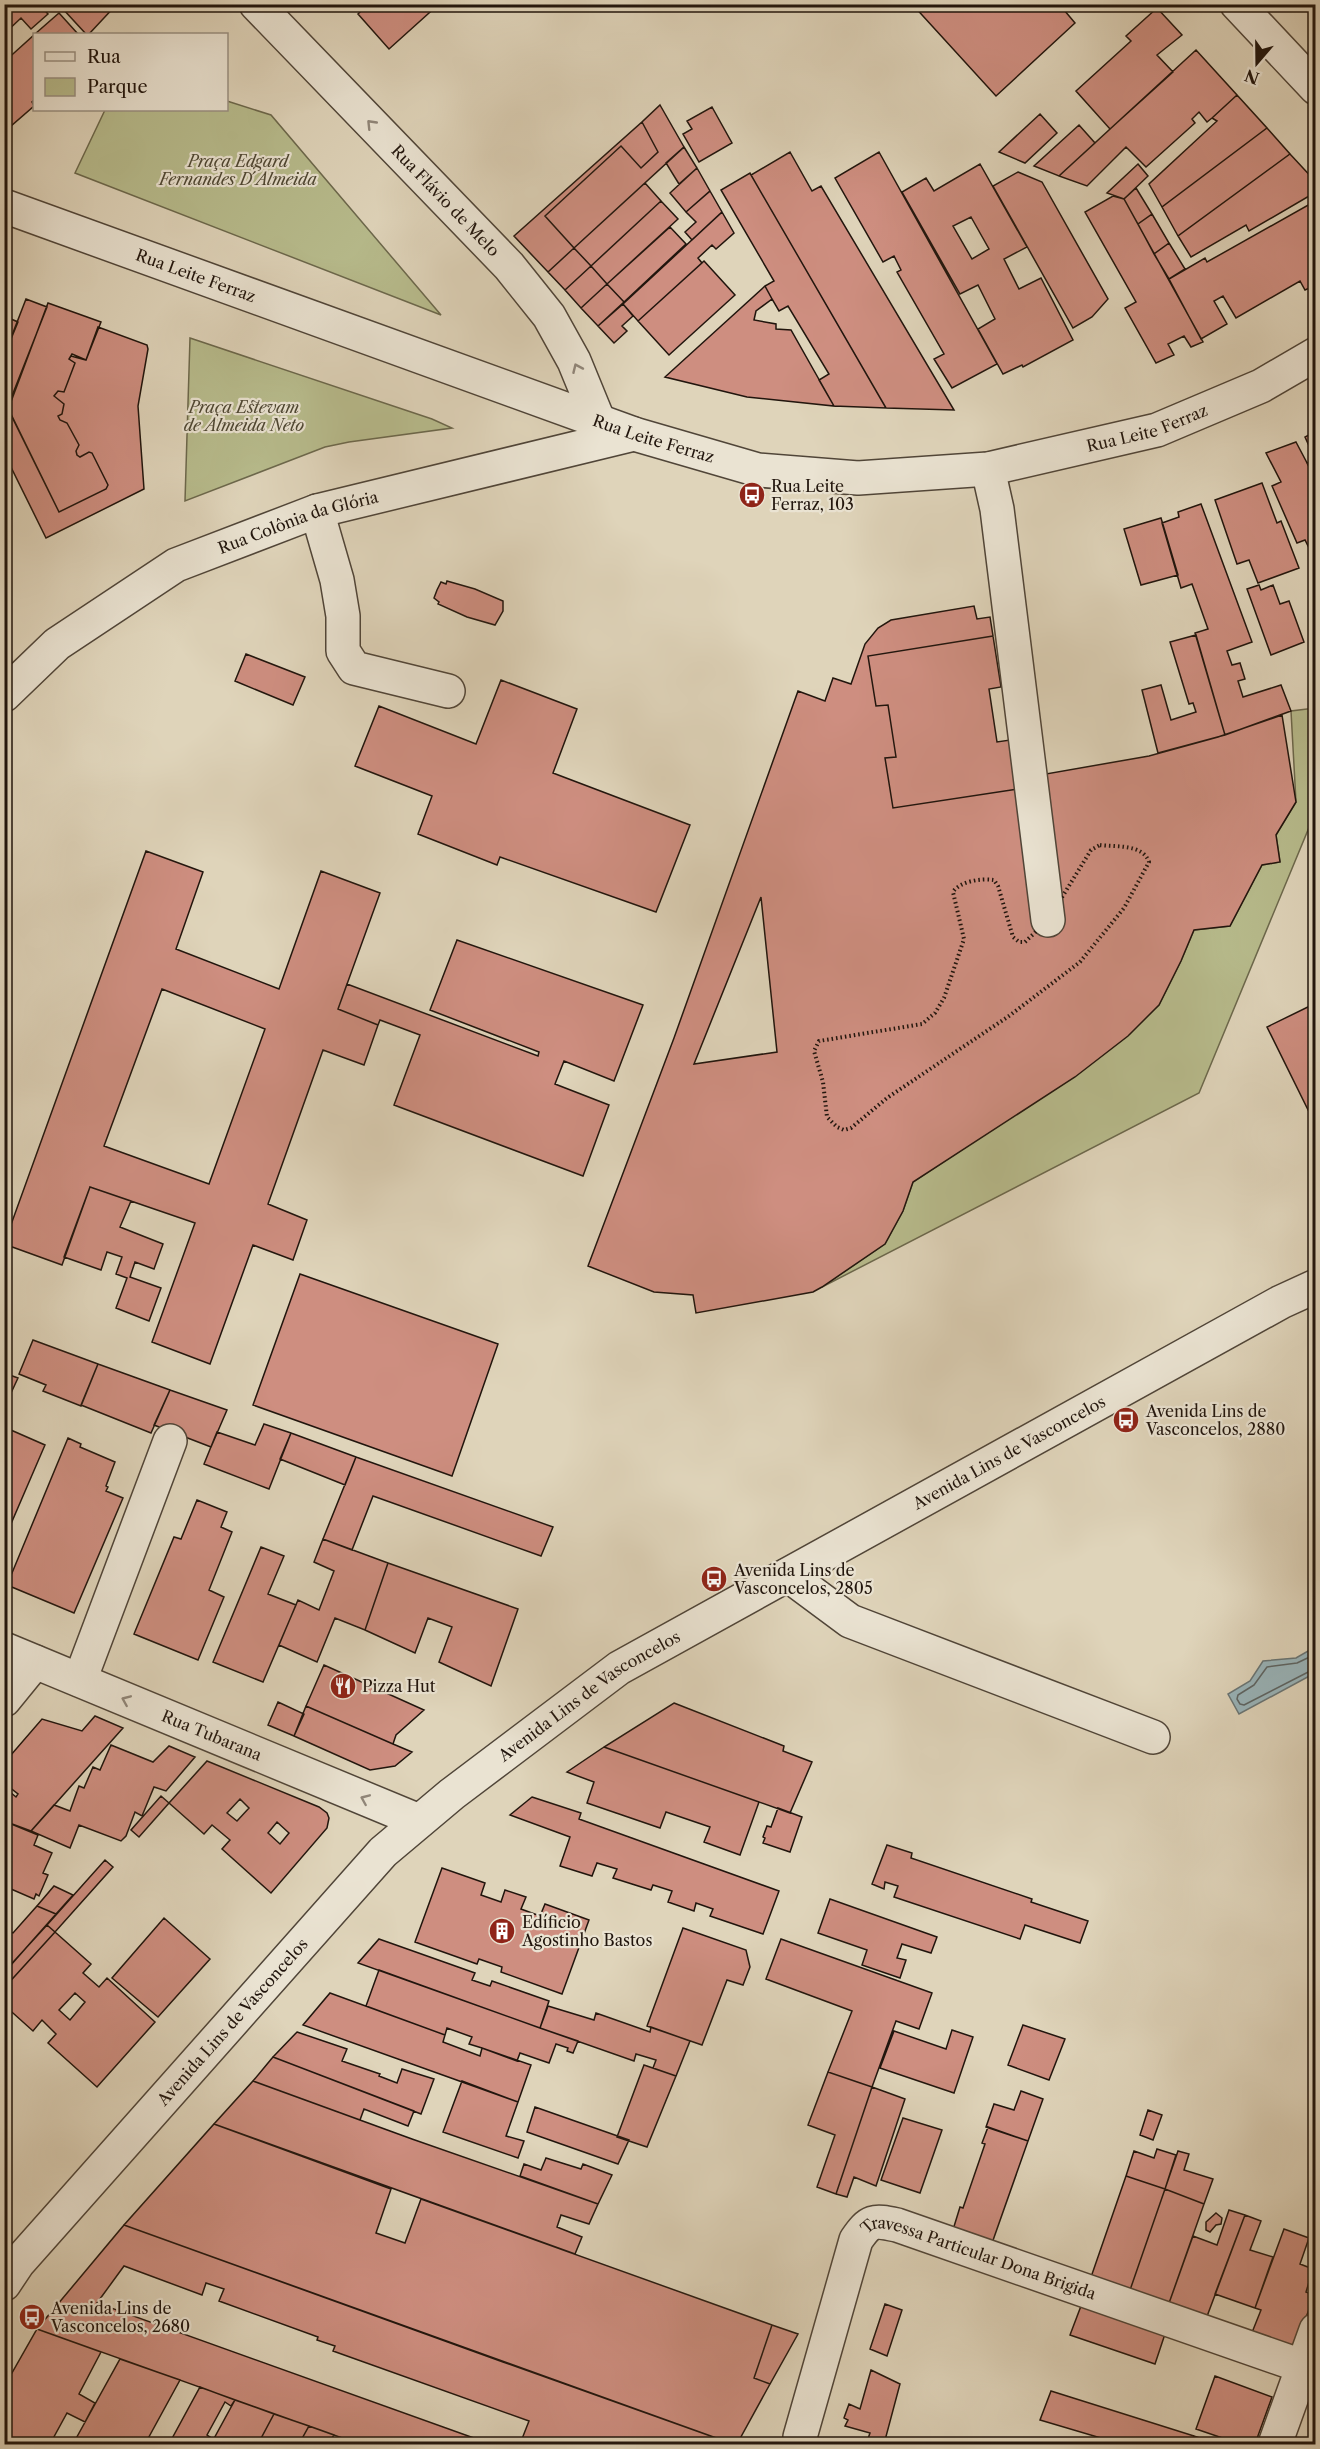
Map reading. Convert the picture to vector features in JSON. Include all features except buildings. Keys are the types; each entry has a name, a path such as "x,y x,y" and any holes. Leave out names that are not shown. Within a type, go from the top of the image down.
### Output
{"street":[{"name":"Rua Flávio de Melo","path":"256,4 508,266 549,316 574,361 599,422"},
{"path":"1237,4 1316,88"},
{"path":"1270,39 1268,25 1272,4"},
{"name":"Rua Leite Ferraz","path":"4,206 599,422 758,470 858,478 988,469 1157,430 1262,386 1316,354"},
{"name":"Rua Colônia da Glória","path":"4,695 57,644 176,566 317,511 634,434"},
{"path":"988,469 997,509 1048,920"},
{"path":"317,511 336,580 343,616 343,651 354,668 448,690"},
{"name":"Avenida Lins de Vasconcelos","path":"4,2284 18,2263 383,1852 418,1821 619,1668 1281,1302 1316,1286"},
{"path":"80,1680 170,1441"},
{"path":"788,1575 850,1621 1153,1737"},
{"name":"Rua Tubarana","path":"4,1649 418,1821"},
{"path":"4,1700 35,1662"},
{"name":"Travessa Particular Dona Brigida","path":"800,2437 856,2240 866,2226 876,2221 908,2229 1309,2369"},
{"path":"1275,2445 1309,2369 1316,2330"}],"path":[{"path":"1100,845 1139,850 1147,856 1149,862 1124,908 1080,962 945,1061 887,1098 851,1128 844,1130 831,1123 827,1118 823,1082 814,1051 816,1045 819,1041 921,1024 935,1013 945,999 964,939 953,892 956,887 994,880 998,886 1013,937 1019,942 1025,942 1048,920 1091,849 1100,845"}],"green space":[{"name":"Praça Edgard Fernandes D´Almeida","path":"228,101 271,115 441,315 75,173 105,111 228,111"},
{"name":"Praça Estevam de Almeida Neto","path":"190,338 432,419 452,428 325,447 185,501"},
{"path":"1315,708 1315,813 1199,1093 822,1287 885,1244 903,1211 913,1182 999,1125 1159,1005 1194,930 1230,926 1262,865 1280,862 1276,835 1296,802 1291,711"}],"water":[{"path":"1315,1647 1315,1673 1239,1714 1228,1694 1250,1681 1263,1661 1296,1658"}],"place":[{"name":"Rua Leite Ferraz, 103","path":"752,495"},
{"name":"Avenida Lins de Vasconcelos, 2880","path":"1126,1420"},
{"name":"Avenida Lins de Vasconcelos, 2805","path":"714,1579"},
{"name":"Pizza Hut","path":"343,1686"},
{"name":"Edíficio Agostinho Bastos","path":"502,1931"},
{"name":"Avenida Lins de Vasconcelos, 2680","path":"32,2317"}]}
